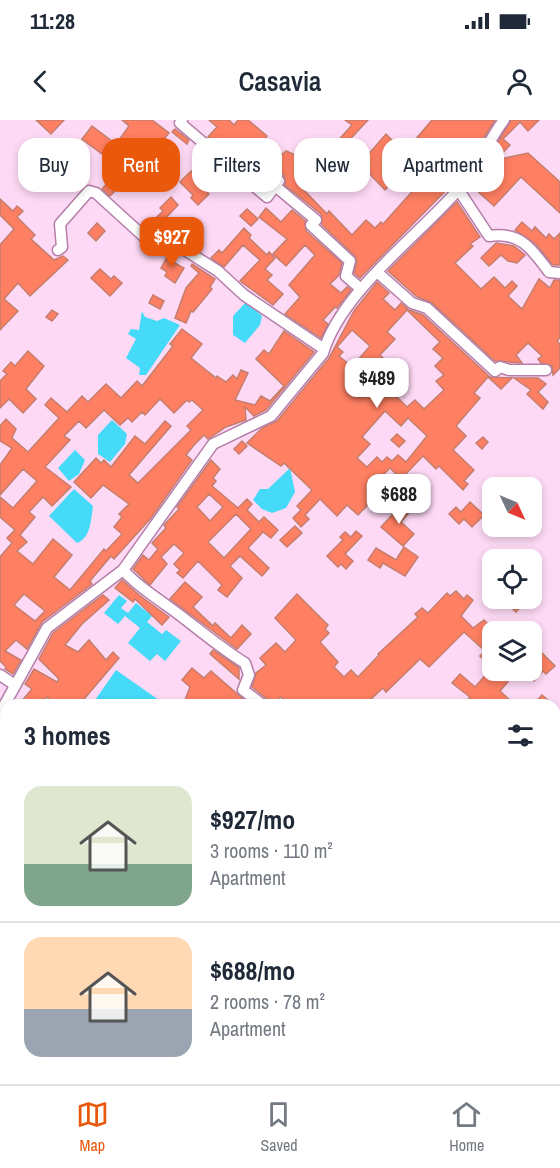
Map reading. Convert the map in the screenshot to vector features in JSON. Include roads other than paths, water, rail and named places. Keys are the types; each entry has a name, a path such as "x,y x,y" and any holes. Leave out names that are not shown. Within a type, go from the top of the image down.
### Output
{"street":[{"path":"182,120 180,123 198,138"},
{"path":"493,138 504,120"},
{"path":"58,250 62,247 60,224 89,191 96,193 152,244 177,245 218,271 244,296 324,349"},
{"path":"282,192 316,220 311,225 350,261 346,276 362,289"},
{"path":"8,699 47,628 123,570 213,444 271,416 324,349 362,289 455,192"},
{"path":"460,192 489,236 503,234 514,237 532,249 549,272 560,273"},
{"path":"377,272 412,303 427,308 495,371 500,367 509,370 546,370"},
{"path":"123,570 138,587 166,604 218,646 245,663 249,675 243,690 255,699"},
{"path":"0,675 15,686"}],"water":[{"path":"247,301 262,316 260,325 245,343 233,335 233,316"},
{"path":"142,311 145,317 157,321 164,318 180,325 146,375 139,375 140,368 126,358 136,339 128,334 131,329 139,330"},
{"path":"112,420 127,434 125,444 110,462 98,454 98,435"},
{"path":"75,450 85,460 79,474 69,481 58,468"},
{"path":"290,468 295,492 286,508 272,513 262,509 253,500 260,489 268,489"},
{"path":"74,489 93,506 88,533 82,541 77,543 49,516"},
{"path":"119,595 127,601 121,608 128,613 136,603 152,616 147,622 162,634 166,630 181,641 165,661 157,654 150,661 128,643 140,628 125,616 118,624 104,613"},
{"path":"116,670 157,699 96,699"}]}
